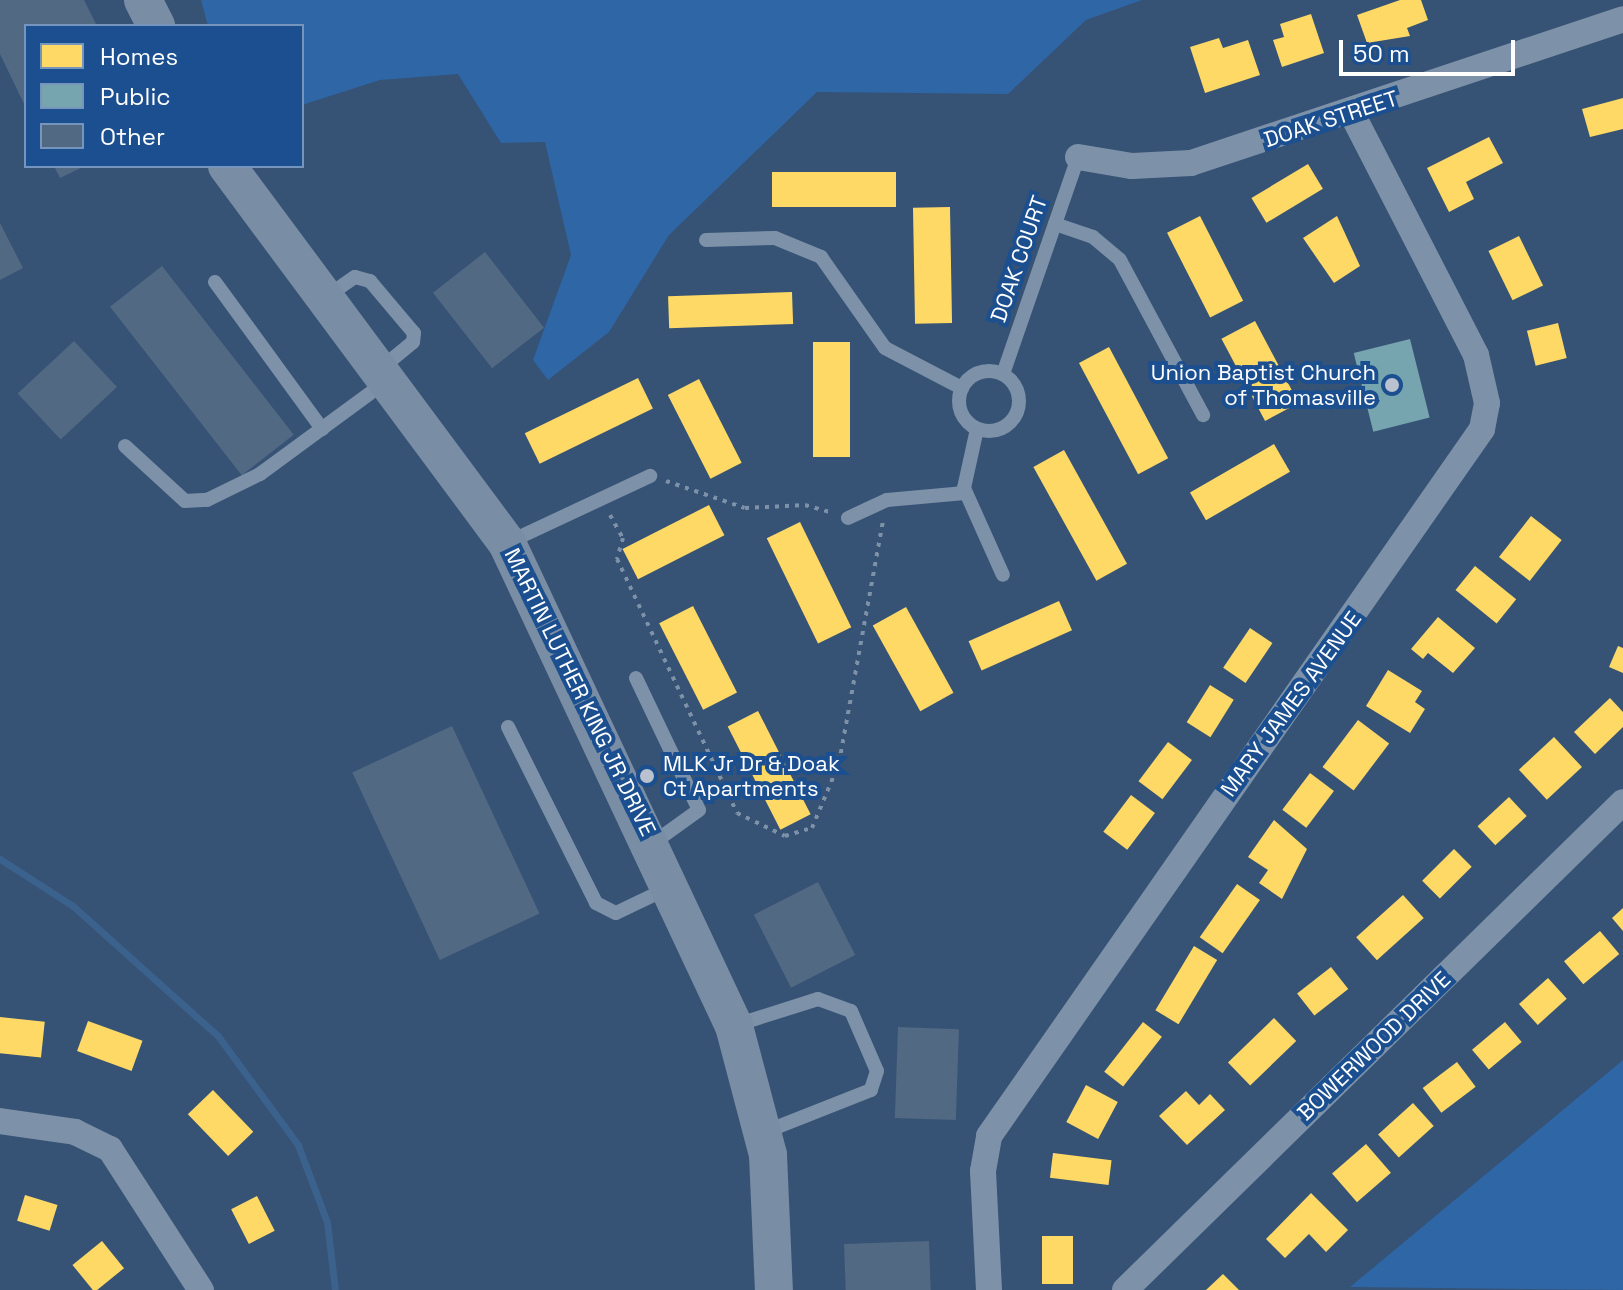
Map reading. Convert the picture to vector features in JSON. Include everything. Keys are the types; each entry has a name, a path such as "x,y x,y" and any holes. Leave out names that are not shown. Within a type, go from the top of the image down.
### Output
{"street":[{"path":"143,0 155,24"},
{"name":"DOAK STREET","path":"1078,157 1132,166 1191,163 1352,114 1623,19"},
{"name":"MARY JAMES AVENUE","path":"989,1290 983,1171 989,1136 1482,429 1487,403 1476,355 1352,114"},
{"name":"MARTIN LUTHER KING JR DRIVE","path":"228,168 507,543 674,886 734,1026 762,1133 774,1290"},
{"name":"BOWERWOOD DRIVE","path":"1125,1290 1623,802"},
{"path":"0,1121 75,1132 110,1149 201,1290"}],"lane":[{"name":"DOAK COURT","path":"1003,374 1078,157"},
{"path":"1055,224 1093,237 1120,260 1203,415"},
{"path":"706,240 775,238 821,257 885,348 962,388"},
{"path":"125,446 185,501 207,500 260,474 322,429 383,376 413,342 414,333 370,281 355,277 323,299"},
{"path":"215,282 322,429"},
{"path":"984,371 1003,374 1020,399 1014,419 997,430 977,429 959,407 962,388 984,371"},
{"path":"977,429 965,493 1003,575"},
{"path":"507,543 650,476"},
{"path":"848,518 887,500 965,493"},
{"path":"636,678 699,810 653,843"},
{"path":"508,727 596,903 616,913 674,886"},
{"path":"734,1026 818,999 851,1011 877,1071 871,1090 762,1133"}],"path":[{"path":"650,476 745,508 805,505 848,518"},
{"path":"601,499 623,538 617,559 737,813 785,836 812,828 839,763 887,500"}],"shaded area":[{"path":"201,0 1142,0 1086,20 1008,94 817,92 669,235 609,332 548,380 533,360 571,255 545,142 501,143 458,74 380,80 304,104 304,24 207,24"},
{"path":"1623,1060 1623,1290 1350,1287"}],"building: Homes":[{"path":"1400,0 1421,0 1428,20 1407,28 1410,36 1367,43 1357,15"},
{"path":"1311,14 1324,53 1282,67 1273,40 1284,37 1280,24"},
{"path":"1219,38 1223,48 1248,40 1260,75 1205,93 1190,47"},
{"path":"1623,98 1623,129 1590,137 1582,109"},
{"path":"1489,137 1503,163 1466,182 1474,199 1449,212 1427,168"},
{"path":"1308,164 1323,189 1266,223 1251,198"},
{"path":"772,172 896,172 896,207 772,207"},
{"path":"950,207 952,323 915,324 913,208"},
{"path":"1200,216 1243,301 1210,317 1167,233"},
{"path":"1337,216 1360,266 1334,283 1303,238"},
{"path":"1519,236 1543,285 1513,300 1488,251"},
{"path":"792,292 793,324 669,328 668,296"},
{"path":"1255,321 1299,403 1265,421 1221,339"},
{"path":"1558,323 1567,358 1536,366 1527,331"},
{"path":"813,342 850,342 850,457 813,457"},
{"path":"1109,347 1168,458 1138,474 1079,363"},
{"path":"638,378 653,409 540,464 525,433"},
{"path":"699,379 742,463 710,479 668,395"},
{"path":"1274,444 1290,472 1206,520 1190,492"},
{"path":"1064,450 1127,564 1096,581 1033,467"},
{"path":"709,505 724,535 638,579 623,549"},
{"path":"1531,516 1562,540 1530,581 1499,557"},
{"path":"800,522 851,627 818,643 767,538"},
{"path":"1475,566 1516,599 1497,623 1455,590"},
{"path":"1059,601 1072,630 982,671 969,641"},
{"path":"693,606 737,692 703,710 659,623"},
{"path":"906,607 954,693 920,711 873,625"},
{"path":"1438,617 1475,648 1453,673 1428,653 1423,659 1411,649"},
{"path":"1250,628 1272,643 1246,683 1223,668"},
{"path":"1618,646 1623,648 1623,673 1609,667"},
{"path":"1388,670 1422,691 1415,702 1425,709 1410,733 1366,706"},
{"path":"1210,685 1234,700 1210,737 1187,722"},
{"path":"1610,698 1623,712 1623,727 1595,754 1574,732"},
{"path":"758,711 811,814 780,830 728,726"},
{"path":"1358,720 1389,743 1354,791 1322,767"},
{"path":"1554,737 1582,767 1547,800 1519,770"},
{"path":"1168,742 1192,760 1162,799 1139,781"},
{"path":"1310,773 1334,791 1306,828 1282,810"},
{"path":"1131,795 1155,813 1127,850 1103,832"},
{"path":"1509,797 1527,816 1495,845 1478,826"},
{"path":"1274,820 1307,849 1282,899 1259,883 1268,870 1248,857"},
{"path":"1454,849 1472,867 1440,898 1422,881"},
{"path":"1237,884 1260,900 1223,953 1200,937"},
{"path":"1403,895 1424,918 1377,960 1356,937"},
{"path":"1623,908 1623,931 1612,918"},
{"path":"1600,931 1619,954 1583,984 1564,961"},
{"path":"1194,946 1217,960 1179,1024 1155,1010"},
{"path":"1331,967 1348,989 1314,1016 1297,993"},
{"path":"1548,978 1567,999 1538,1025 1519,1004"},
{"path":"0,1017 45,1022 41,1058 0,1053"},
{"path":"1274,1018 1296,1041 1250,1085 1228,1062"},
{"path":"88,1021 143,1041 132,1071 77,1051"},
{"path":"1143,1022 1162,1037 1123,1086 1104,1072"},
{"path":"1505,1022 1522,1042 1489,1070 1472,1050"},
{"path":"1457,1062 1476,1087 1441,1113 1423,1088"},
{"path":"1086,1085 1118,1102 1098,1139 1066,1122"},
{"path":"213,1090 253,1132 228,1156 188,1114"},
{"path":"1186,1091 1199,1105 1210,1094 1225,1110 1187,1145 1159,1116"},
{"path":"1413,1103 1434,1126 1399,1157 1378,1134"},
{"path":"1366,1144 1391,1173 1357,1202 1332,1174"},
{"path":"1053,1153 1112,1160 1109,1185 1050,1178"},
{"path":"1311,1193 1348,1230 1326,1252 1309,1234 1285,1258 1266,1239"},
{"path":"25,1195 58,1205 50,1231 17,1221"},
{"path":"257,1196 275,1231 249,1244 231,1209"},
{"path":"1042,1236 1073,1236 1073,1284 1042,1284"},
{"path":"102,1241 124,1268 97,1290 93,1290 72,1265"},
{"path":"1223,1274 1239,1290 1206,1290"}],"building: Public":[{"name":"Union Baptist Church of Thomasville","path":"1410,339 1430,418 1373,432 1354,353"}],"building: Other":[{"path":"0,0 84,0 96,24 24,24 24,104 0,54"},
{"path":"55,168 81,168 60,178"},
{"path":"0,223 23,268 0,280"},
{"path":"485,252 544,328 492,368 433,293"},
{"path":"162,266 294,435 242,475 110,307"},
{"path":"74,341 117,387 61,440 18,394"},
{"path":"452,726 539,914 440,960 352,772"},
{"path":"818,882 855,955 791,988 754,915"},
{"path":"898,1027 959,1029 956,1120 895,1118"},
{"path":"929,1241 931,1290 846,1290 844,1244"}],"waterway":[{"path":"0,859 73,906 218,1036 298,1145 327,1222 335,1290"}],"place":[{"name":"Union Baptist Church of Thomasville","path":"1392,385"},
{"name":"MLK Jr Dr & Doak Ct Apartments","path":"647,776"}]}
